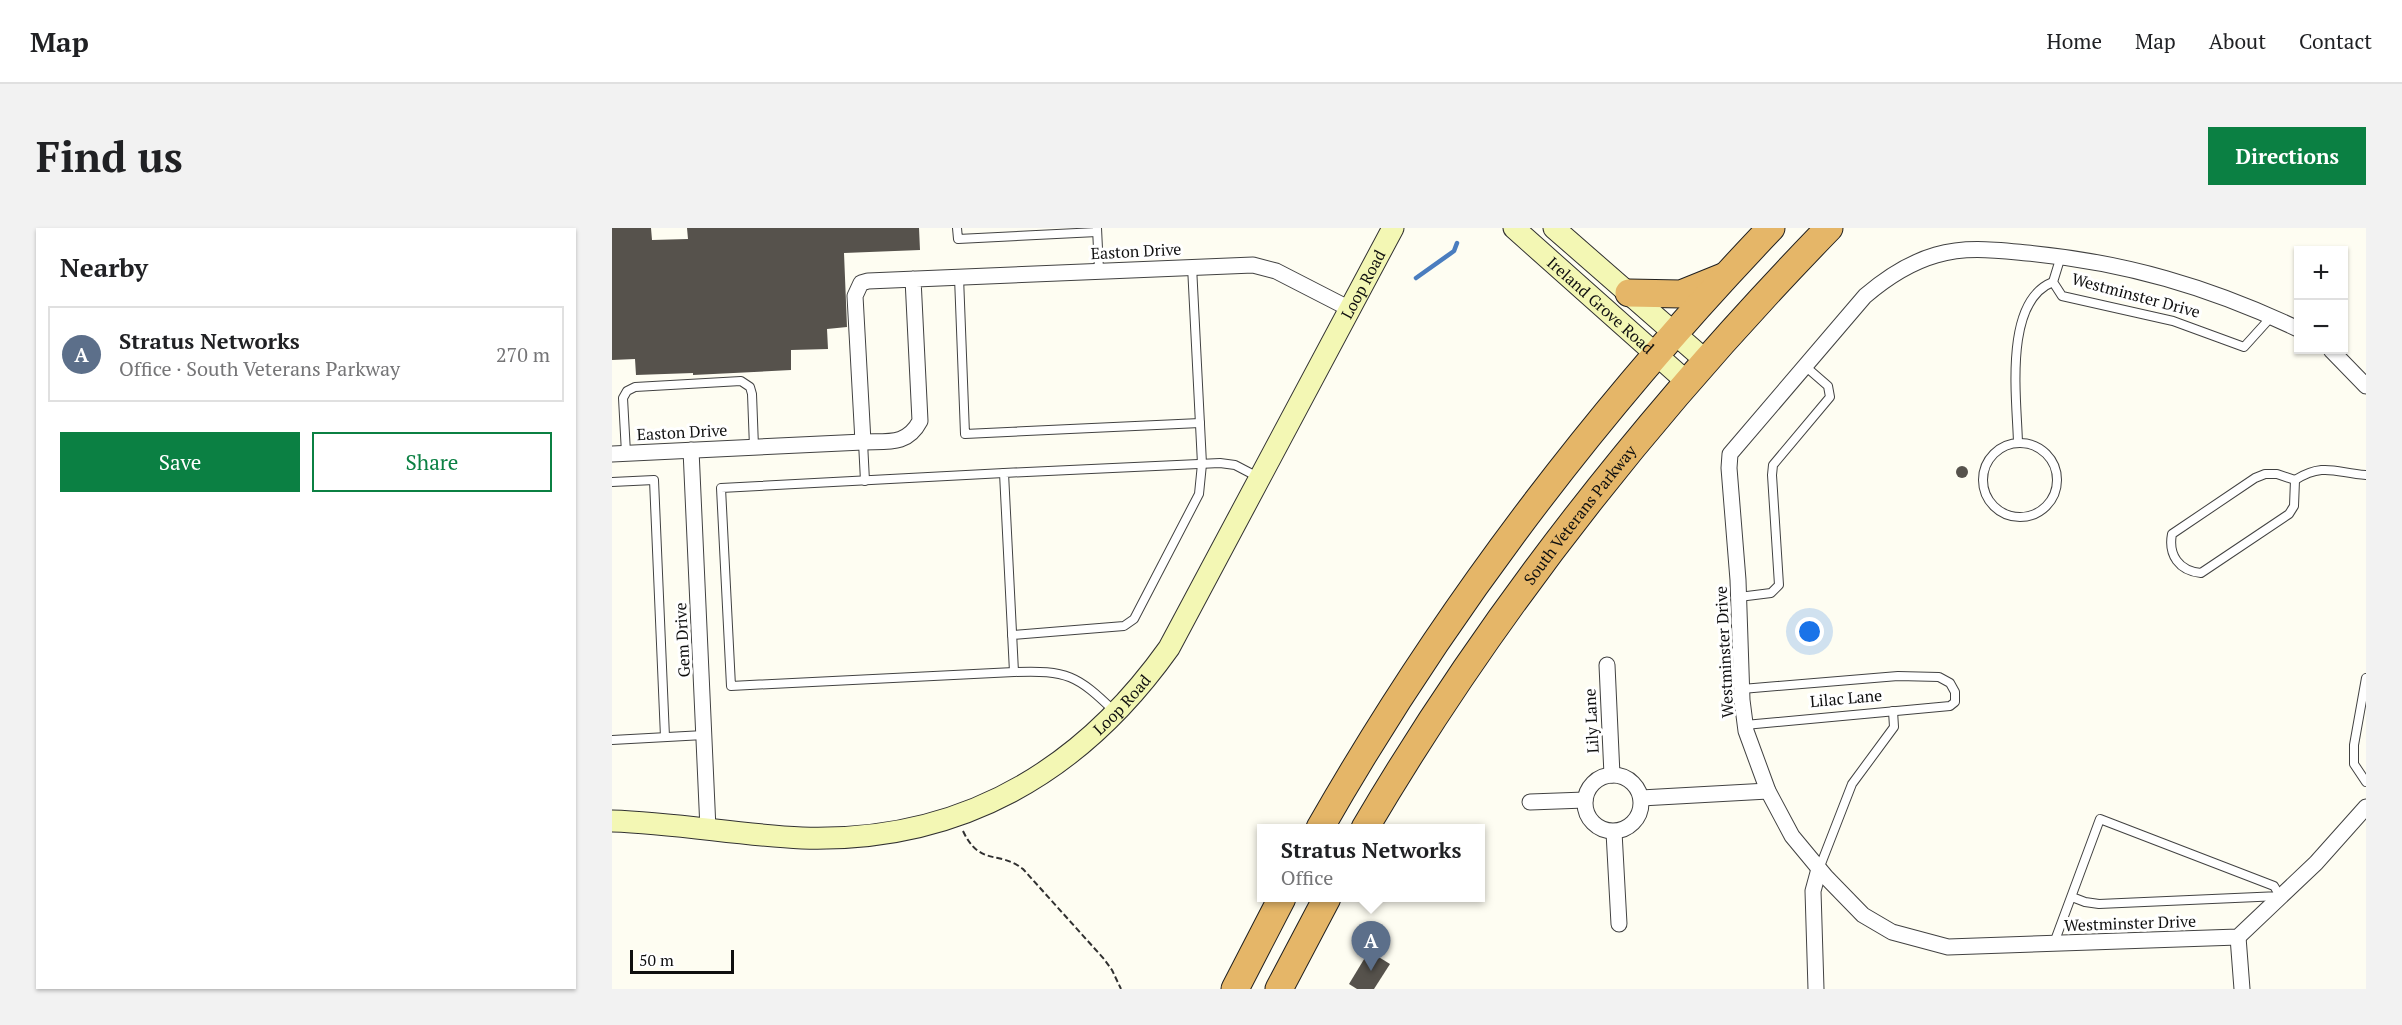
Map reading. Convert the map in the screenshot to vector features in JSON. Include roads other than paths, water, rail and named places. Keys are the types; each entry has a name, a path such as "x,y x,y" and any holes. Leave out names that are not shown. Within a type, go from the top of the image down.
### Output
{"highway":[{"path":"1322,824 1418,669 1520,525 1674,334 1771,228"},
{"name":"South Veterans Parkway","path":"1367,824 1486,640 1610,472 1705,360 1829,228"},
{"path":"1629,293 1681,294 1726,276"},
{"path":"1235,989 1279,902"},
{"path":"1279,989 1324,902"},
{"path":"1298,952 1304,989"},
{"path":"1218,989 1250,956"}],"street":[{"name":"Loop Road","path":"612,821 794,837 849,837 887,833 937,822 977,808 1038,777 1075,750 1116,713 1146,680 1169,648 1393,228"},
{"name":"Ireland Grove Road","path":"1514,228 1688,382"},
{"name":"Ireland Grove Road","path":"1554,228 1705,360"},
{"name":"Westminster Drive","path":"2238,937 1948,947 1892,932 1863,915 1819,869 1792,836 1767,791 1745,725 1730,454 1865,296 1898,271 1937,255 1975,249 2061,256 2108,263 2167,278 2239,302 2294,327"},
{"name":"Easton Drive","path":"862,442 855,296 856,288 861,282 1253,265 1276,271 1350,309"},
{"name":"Easton Drive","path":"619,453 862,442 908,437 915,431 920,421 913,279"},
{"path":"2335,354 2366,386"},
{"name":"Gem Drive","path":"691,450 708,829"},
{"name":"Lily Lane","path":"1606,665 1612,775"},
{"path":"1612,775 1628,778 1639,791 1641,798 1638,817 1624,830 1614,832 1605,831 1589,819 1584,800 1590,786 1597,780 1612,775"},
{"path":"1641,798 1767,791"},
{"path":"1530,802 1584,800"},
{"path":"2242,989 2238,937 2323,855 2366,807"},
{"path":"1614,832 1618,924"},
{"path":"1816,989 1813,891 1819,869"}],"lane":[{"path":"957,228 958,239 1097,230 1099,270"},
{"name":"Westminster Drive","path":"2061,256 2053,282 2062,296 2173,321 2244,347 2272,316"},
{"path":"1012,634 1124,626 1134,618 1199,494 1202,464 1192,266"},
{"path":"959,277 965,434 1200,423"},
{"name":"Westminster Drive","path":"2018,443 2016,367 2018,335 2034,296 2042,286 2053,282"},
{"path":"1739,597 1771,593 1779,585 1773,465 1830,397 1828,386 1805,366"},
{"path":"619,453 623,398 627,390 636,387 741,381 750,387 754,447"},
{"path":"862,442 865,481"},
{"path":"2018,443 2039,448 2047,454 2054,463 2057,484 2049,503 2041,510 2020,517 1999,510 1985,492 1983,481 1984,470 1989,459 2007,445 2018,443"},
{"path":"1116,713 1080,680 1066,674 1038,671 731,686 721,488 1228,463 1259,478"},
{"path":"2295,480 2294,506 2289,514 2201,573 2180,566 2171,548 2172,534 2255,478 2265,474 2277,474 2295,480 2322,469 2366,476"},
{"path":"1004,473 1014,672"},
{"path":"612,482 654,480 665,737"},
{"name":"Lilac Lane","path":"1742,689 1898,676 1939,677 1950,683 1955,692 1955,702 1950,706 1745,725"},
{"path":"2366,678 2354,745 2354,764 2366,782"},
{"path":"1819,869 1852,784 1894,727 1893,711"},
{"path":"612,740 704,735"},
{"path":"2053,944 2100,819 2274,886 2280,896 2099,904 2085,903 2072,897"}],"waterway":[{"path":"1416,278 1454,251 1457,243"}],"place":[{"name":"Stratus Networks","path":"1371,971"}]}
